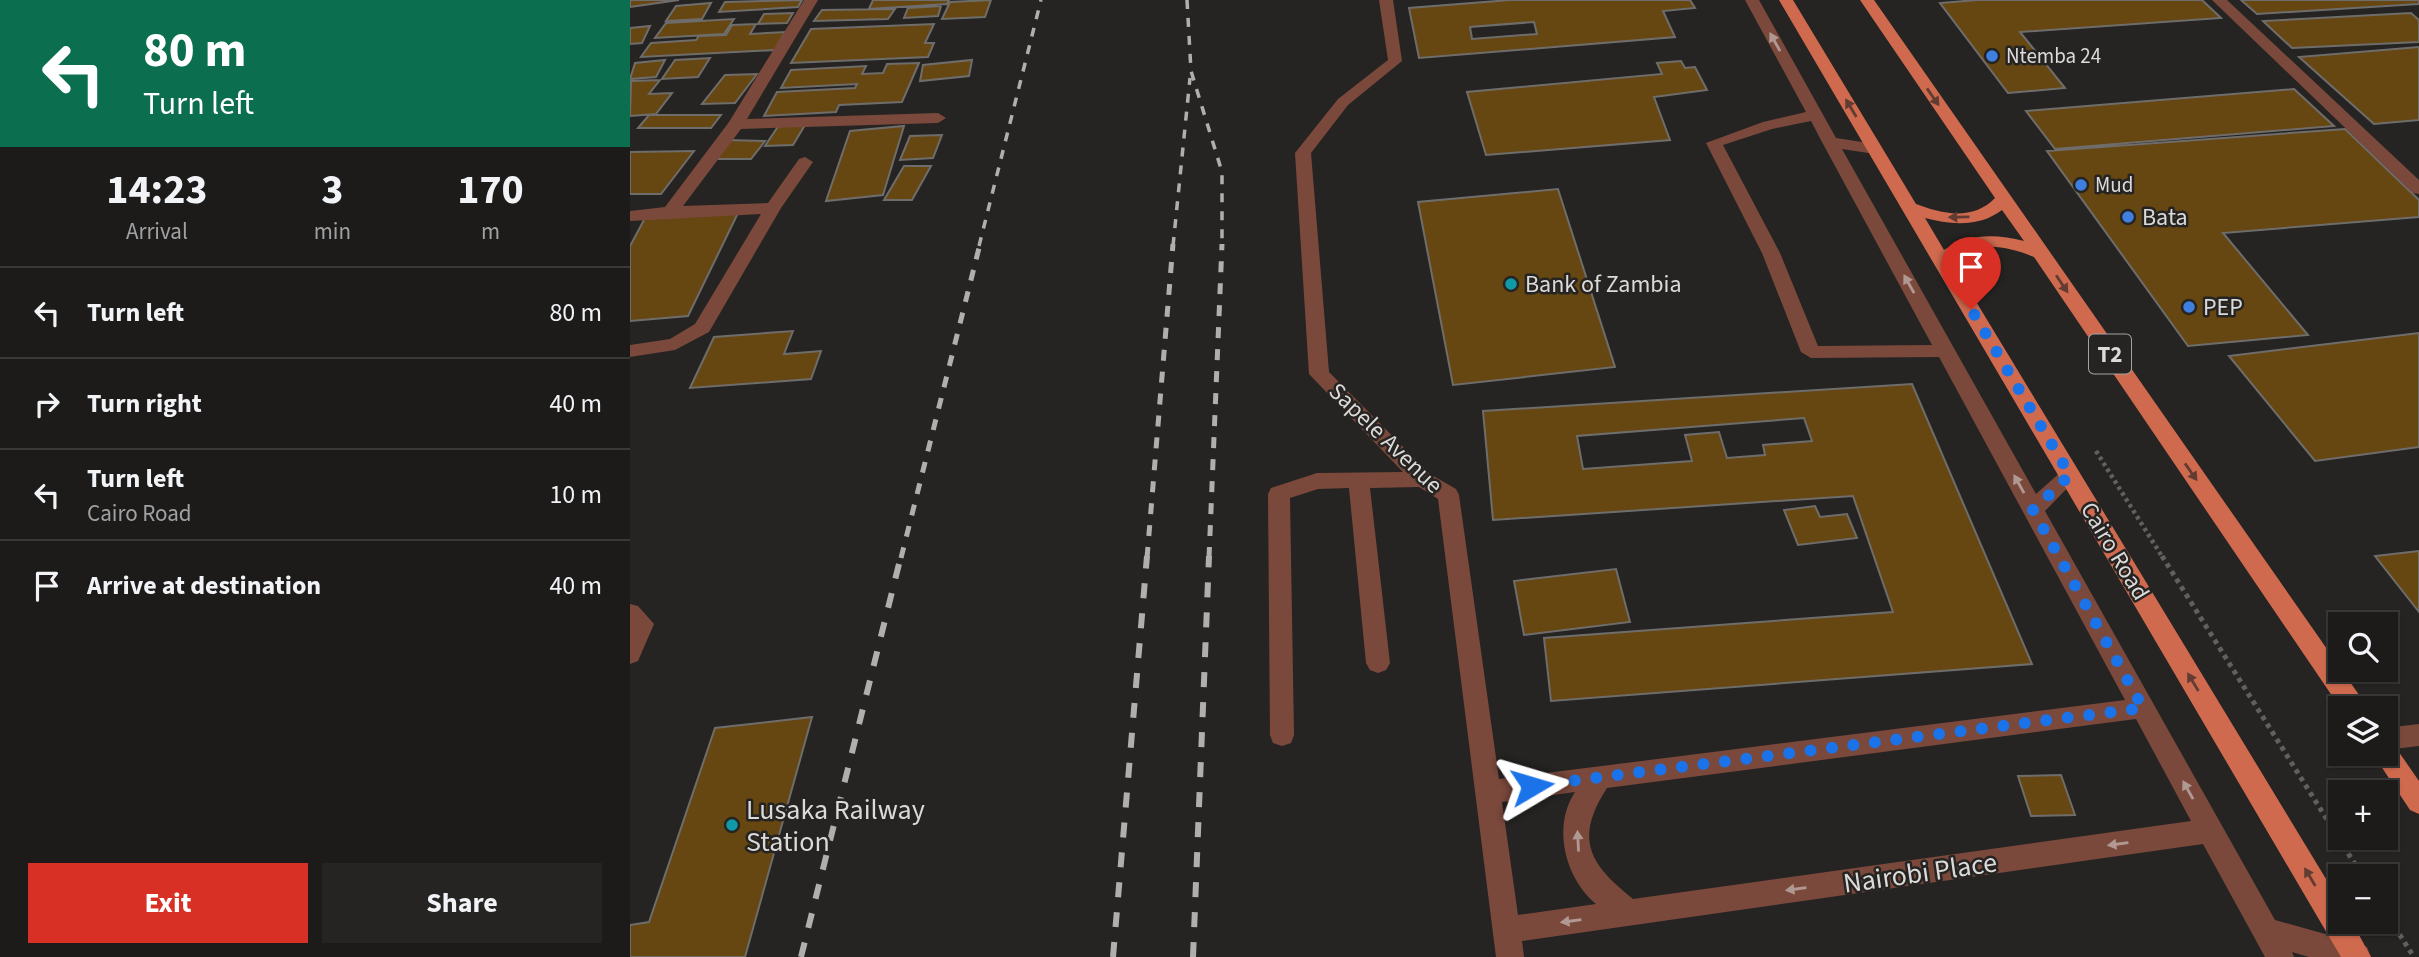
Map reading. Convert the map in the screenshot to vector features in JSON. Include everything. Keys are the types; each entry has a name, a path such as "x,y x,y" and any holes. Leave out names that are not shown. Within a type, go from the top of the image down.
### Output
{"main road":[{"name":"Cairo Road","path":"1786,0 2357,957"},
{"name":"T2","path":"1867,0 2345,696"},
{"path":"1910,207 1936,216 1964,218 1990,212 2003,199"},
{"path":"1942,262 1956,249 1979,242 2010,243 2041,253"},
{"path":"2394,766 2419,802"}],"street":[{"path":"670,212 736,124 811,0"},
{"name":"Sapele Avenue","path":"1386,0 1395,61 1343,102 1303,153 1319,374 1423,478 1448,495 1510,957"},
{"path":"1752,0 2280,957"},
{"path":"2219,0 2419,189"},
{"path":"1816,115 1768,125 1714,143 1771,253 1811,352 1946,351"},
{"path":"736,124 938,118"},
{"path":"1830,142 1875,149"},
{"path":"630,351 664,349 690,338 702,328 773,208 805,162"},
{"path":"630,216 773,208"},
{"path":"2033,510 2070,475"},
{"path":"1282,735 1279,494 1317,481 1423,478"},
{"path":"1359,481 1378,663"},
{"path":"630,614 642,624 630,653"},
{"path":"1487,792 2143,708"},
{"path":"2398,737 2419,735"},
{"path":"1600,777 1579,809 1576,848 1594,886 1629,913"},
{"name":"Nairobi Place","path":"1506,930 2210,831"},
{"path":"2266,931 2357,957"}],"path":[{"path":"2089,441 2355,864"},
{"path":"2398,932 2414,957"}],"building":[{"path":"630,0 679,0 630,7"},
{"path":"802,0 798,7 719,12 725,2"},
{"path":"873,0 949,0 947,4 869,9"},
{"path":"991,0 985,17 942,19 950,2"},
{"path":"1510,0 1690,0 1695,8 1663,11 1675,37 1419,58 1409,8","holes":["1534,22 1537,34 1472,39 1470,27"]},
{"path":"1977,0 2202,0 2221,18 2020,32 2065,88 2008,93 1940,3"},
{"path":"2241,0 2419,0 2419,4 2257,14"},
{"path":"711,3 702,19 666,21 676,6"},
{"path":"941,6 938,16 904,18 908,8"},
{"path":"895,9 888,19 814,21 822,10"},
{"path":"793,13 787,23 758,24 764,14"},
{"path":"2411,13 2419,20 2419,42 2292,48 2263,21"},
{"path":"734,19 724,34 655,38 666,23"},
{"path":"756,24 750,34 785,32 775,50 641,57 651,43 726,35 732,25"},
{"path":"934,24 925,43 934,43 928,57 791,63 811,29"},
{"path":"650,26 642,43 630,44 630,28"},
{"path":"2419,47 2419,120 2374,124 2299,57"},
{"path":"710,58 698,77 662,79 675,60"},
{"path":"665,60 656,77 630,79 635,63"},
{"path":"972,60 969,76 920,81 923,65"},
{"path":"1681,61 1685,68 1695,67 1707,90 1654,97 1670,140 1486,155 1467,92 1662,74 1657,63"},
{"path":"919,63 902,102 839,105 836,112 764,116 777,92 855,88 857,84 781,88 791,70 866,66 862,74 883,73 887,64"},
{"path":"757,74 735,103 702,104 725,75"},
{"path":"660,80 649,94 672,93 656,114 630,116 631,81"},
{"path":"2294,89 2334,126 2055,149 2026,111"},
{"path":"649,115 721,115 711,128 638,128"},
{"path":"779,125 805,125 793,145 765,146"},
{"path":"904,126 883,195 826,201 850,131"},
{"path":"2345,129 2419,200 2419,217 2223,233 2308,335 2188,346 2047,151"},
{"path":"942,135 933,158 900,160 910,136"},
{"path":"728,140 765,141 751,159 714,159"},
{"path":"694,151 661,194 630,194 630,152"},
{"path":"904,166 931,166 912,200 884,200"},
{"name":"Bank of Zambia","path":"1558,189 1615,367 1453,385 1418,202"},
{"path":"739,211 688,316 630,321 630,246 645,218"},
{"path":"793,331 784,354 821,351 811,379 690,388 714,337"},
{"path":"2419,333 2419,447 2315,461 2229,356"},
{"path":"1912,384 2032,664 1551,701 1544,638 1893,612 1853,496 1493,520 1483,411","holes":["1804,418 1812,441 1763,445 1765,455 1727,458 1719,432 1685,435 1692,461 1583,469 1577,436"]},
{"path":"1815,506 1820,517 1847,514 1857,538 1798,545 1784,510"},
{"path":"2419,551 2419,612 2375,556"},
{"path":"1616,569 1630,622 1524,635 1514,581"},
{"name":"Lusaka Railway Station","path":"812,717 745,957 630,957 630,925 649,922 715,728"},
{"path":"2061,775 2075,815 2031,816 2018,776"}],"railway":[{"path":"979,246 1041,0"},
{"path":"1187,0 1191,71 1222,172 1222,244"},
{"path":"1173,246 1190,78"},
{"path":"901,558 980,244"},
{"path":"1147,558 1173,244"},
{"path":"1209,558 1222,244"},
{"path":"801,957 901,556"},
{"path":"1113,957 1147,556"},
{"path":"1193,957 1209,556"}],"place":[{"name":"Ntemba 24","path":"1992,56"},
{"name":"Mud","path":"2081,185"},
{"name":"Bata","path":"2128,217"},
{"name":"Bank of Zambia","path":"1511,284"},
{"name":"PEP","path":"2189,307"},
{"name":"Lusaka Railway Station","path":"732,825"}],"route":[{"path":"1532,786 2143,708 2033,510 2070,475 1971,309"}]}
